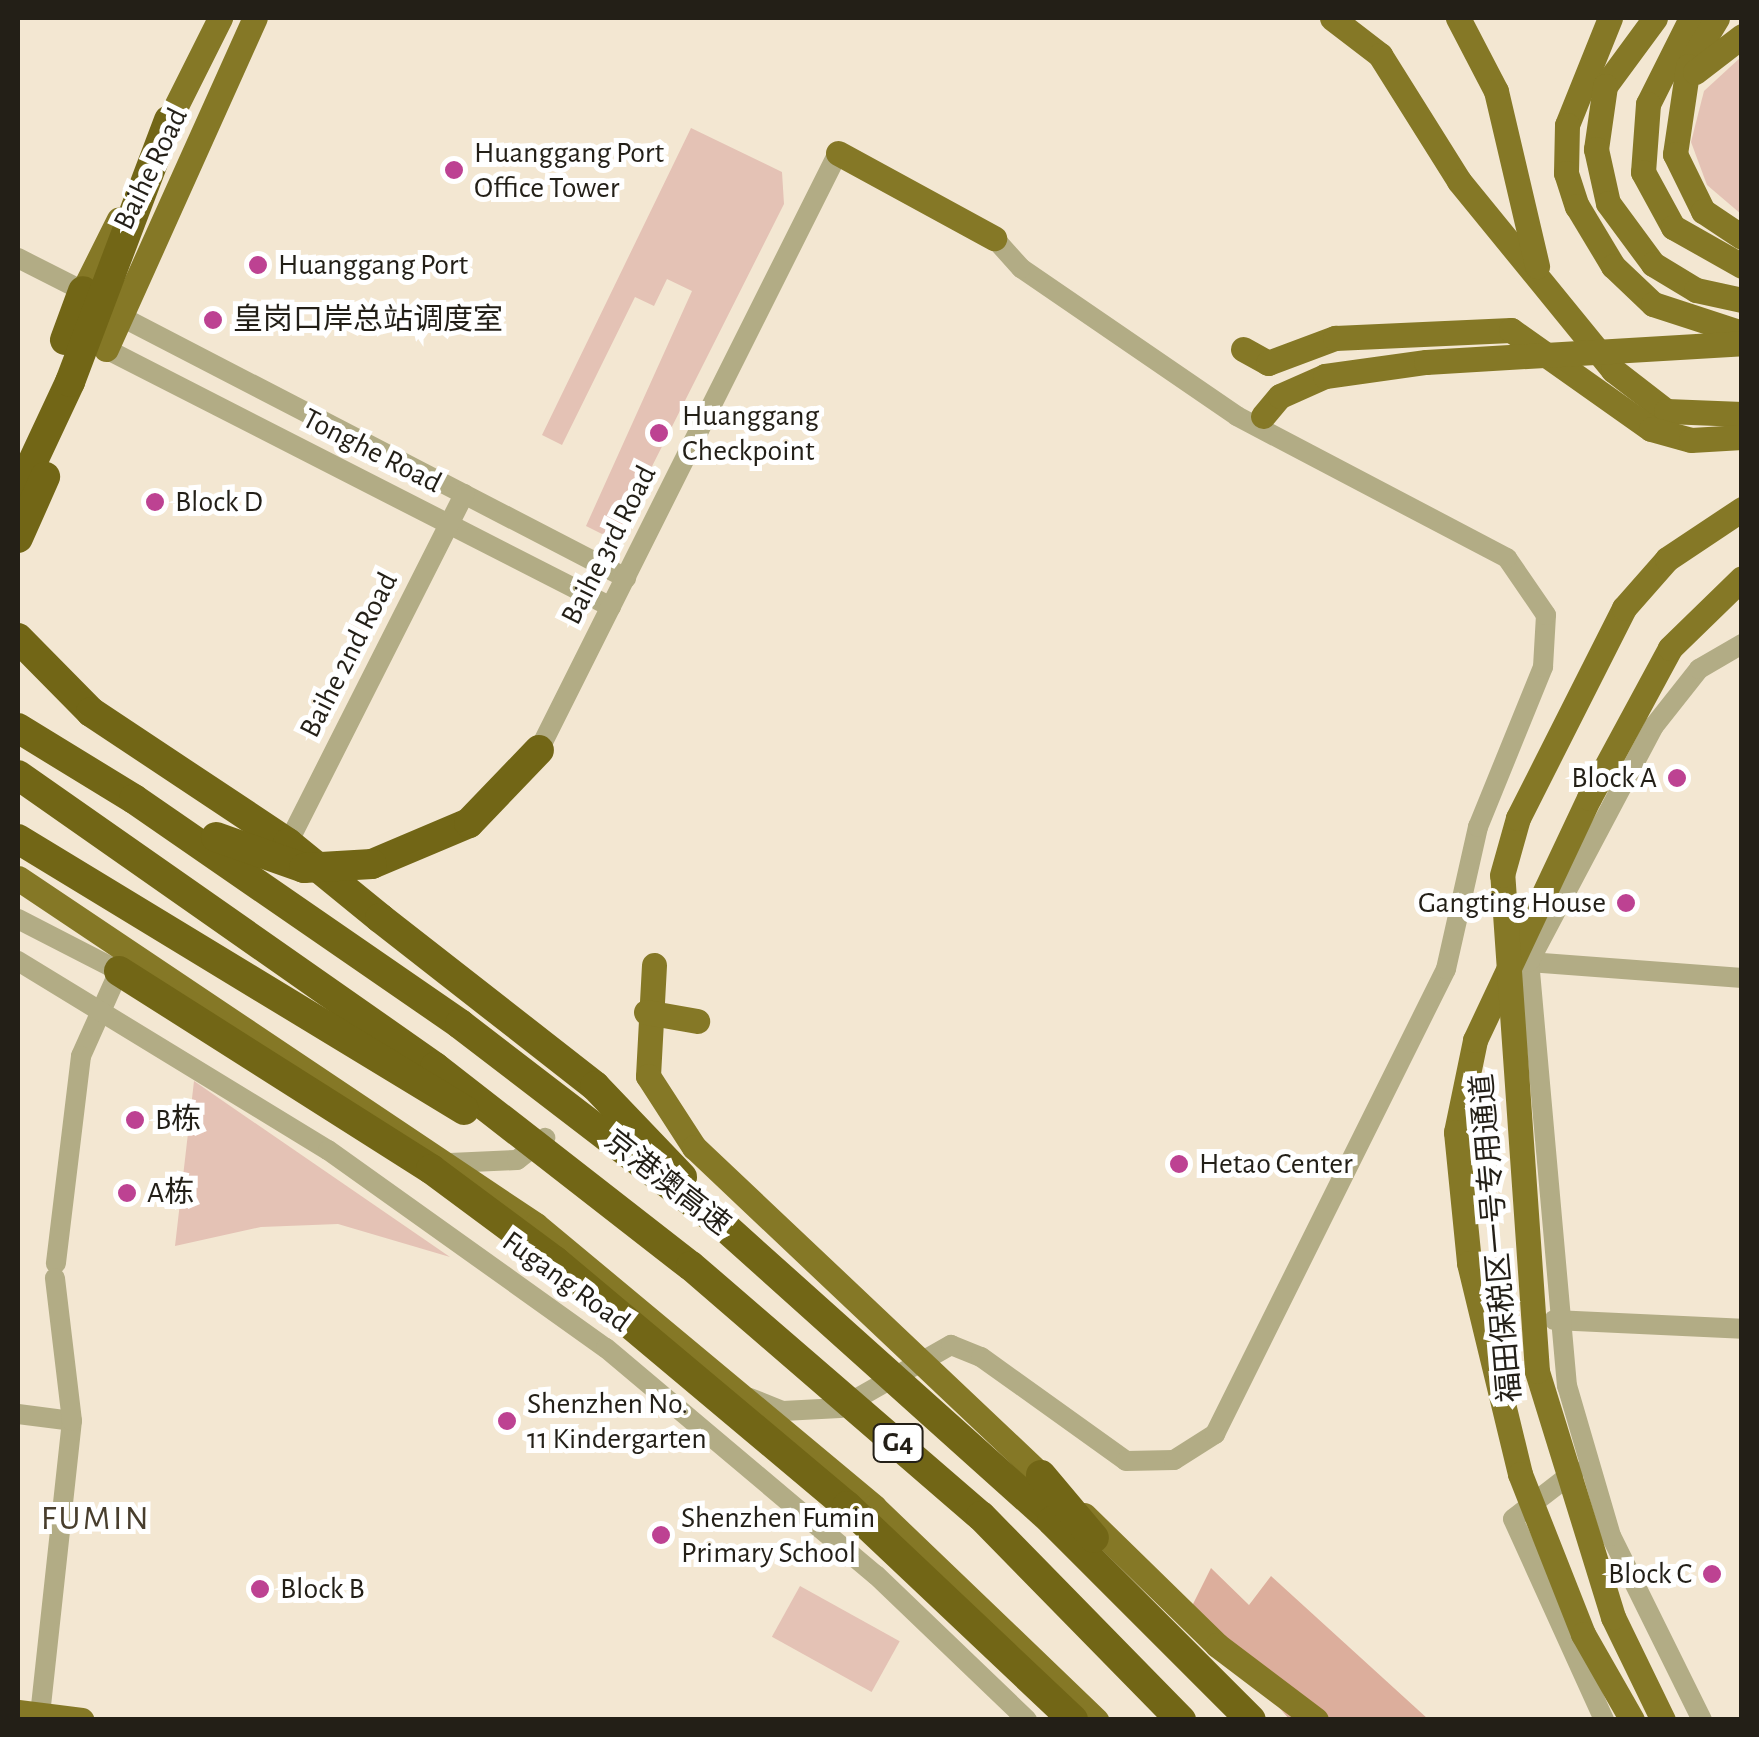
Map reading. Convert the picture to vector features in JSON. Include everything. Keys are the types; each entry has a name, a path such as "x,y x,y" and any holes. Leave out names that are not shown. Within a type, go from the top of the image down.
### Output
{"highway":[{"path":"18,494 70,382 168,120"},
{"path":"18,446 83,291"},
{"path":"18,538 106,349"},
{"path":"18,638 91,712 288,843 614,1103 726,1228"},
{"path":"18,704 89,772"},
{"name":"京港澳高速","path":"18,728 134,800 460,1024 726,1228 1204,1671 1250,1720"},
{"path":"134,800 277,862 372,864 469,823 539,750"},
{"name":"京港澳高速","path":"18,775 594,1190 980,1516 1181,1720"},
{"path":"18,839 594,1190"},
{"path":"119,971 431,1169 555,1261 847,1506 1074,1720"},
{"path":"1041,1475 1204,1671"}],"main road":[{"name":"Baihe Road","path":"83,291 220,18"},
{"name":"Baihe Road","path":"106,349 255,18"},
{"path":"1332,18 1380,56 1459,181 1544,285 1649,400 1682,416 1742,414"},
{"path":"1458,18 1496,91 1544,285"},
{"path":"1612,18 1586,60 1567,125 1566,173 1591,236 1630,286 1677,317 1742,333"},
{"path":"1655,18 1605,86 1599,174 1618,224 1653,264 1696,290 1742,300"},
{"path":"1691,18 1648,104 1643,172 1674,227 1742,266"},
{"path":"1717,18 1676,112 1675,154 1691,195 1742,236"},
{"path":"1676,112 1702,63 1742,36"},
{"path":"838,153 994,238"},
{"path":"1243,350 1268,363 1335,338 1510,330 1651,429 1691,440 1742,436"},
{"path":"1263,416 1280,396 1326,376 1426,362 1742,342"},
{"name":"福田保税区一号专用通道","path":"1663,1720 1613,1617 1537,1371 1502,876 1518,818 1624,608 1667,559 1742,509"},
{"name":"福田保税区一号专用通道","path":"1632,1720 1583,1634 1520,1474 1468,1263 1456,1132 1476,1040 1598,780 1670,648 1742,578"},
{"path":"18,878 450,1164 750,1398 1096,1720"},
{"path":"654,966 646,1012 652,1092 694,1147 1217,1645 1316,1720"},
{"path":"646,1012 697,1021"},
{"path":"34,1716 81,1720"}],"street":[{"name":"Baihe 3rd Road","path":"539,750 838,153"},
{"path":"750,1398 784,1411 840,1408 950,1346 980,1356 1126,1461 1174,1460 1215,1434 1446,969 1478,827 1544,667 1546,615 1507,558 1250,424 1021,268 994,238"},
{"path":"18,258 83,291"},
{"name":"Tonghe Road","path":"120,316 626,578"},
{"path":"147,370 162,338"},
{"name":"Tonghe Road","path":"106,349 611,607"},
{"path":"282,440 316,418"},
{"name":"Baihe 2nd Road","path":"288,843 464,494"},
{"path":"1702,1720 1633,1587 1580,1440 1554,1320 1529,962 1654,726 1699,668 1742,644"},
{"path":"18,919 119,971 99,1005 80,1056 56,1271 72,1421 34,1716"},
{"name":"Fugang Road","path":"18,961 99,1005 328,1150 606,1348 876,1575 1027,1720"},
{"path":"1529,962 1742,978"},
{"path":"450,1164 517,1160 547,1135"},
{"path":"1554,1320 1742,1329"},
{"path":"18,1414 72,1421"},
{"path":"1580,1440 1569,1483 1512,1519 1604,1720"}],"shaded area":[{"path":"1742,57 1741,214 1707,185 1691,142 1704,91"},
{"path":"691,128 782,172 784,204 623,524 602,534 586,526 692,291 667,279 654,306 635,297 562,445 542,435"},
{"path":"194,1081 450,1257 338,1224 261,1227 175,1246"},
{"path":"1211,1568 1249,1605 1271,1576 1428,1719 1289,1719 1192,1606"},
{"path":"800,1586 900,1641 872,1692 772,1637"}],"place":[{"name":"Huanggang Port Office Tower","path":"454,170"},
{"name":"Huanggang Port","path":"258,265"},
{"name":"皇岗口岸总站调度室","path":"213,320"},
{"name":"Huanggang Checkpoint","path":"659,433"},
{"name":"Block D","path":"155,502"},
{"name":"Block A","path":"1677,778"},
{"name":"Gangting House","path":"1626,903"},
{"name":"B栋","path":"135,1120"},
{"name":"Hetao Center","path":"1179,1164"},
{"name":"A栋","path":"127,1193"},
{"name":"Shenzhen No. 11 Kindergarten","path":"507,1421"},
{"name":"Shenzhen Fumin Primary School","path":"661,1535"},
{"name":"Block C","path":"1712,1574"},
{"name":"Block B","path":"260,1589"}],"district":[{"name":"FUMIN","path":"96,1519"}]}
